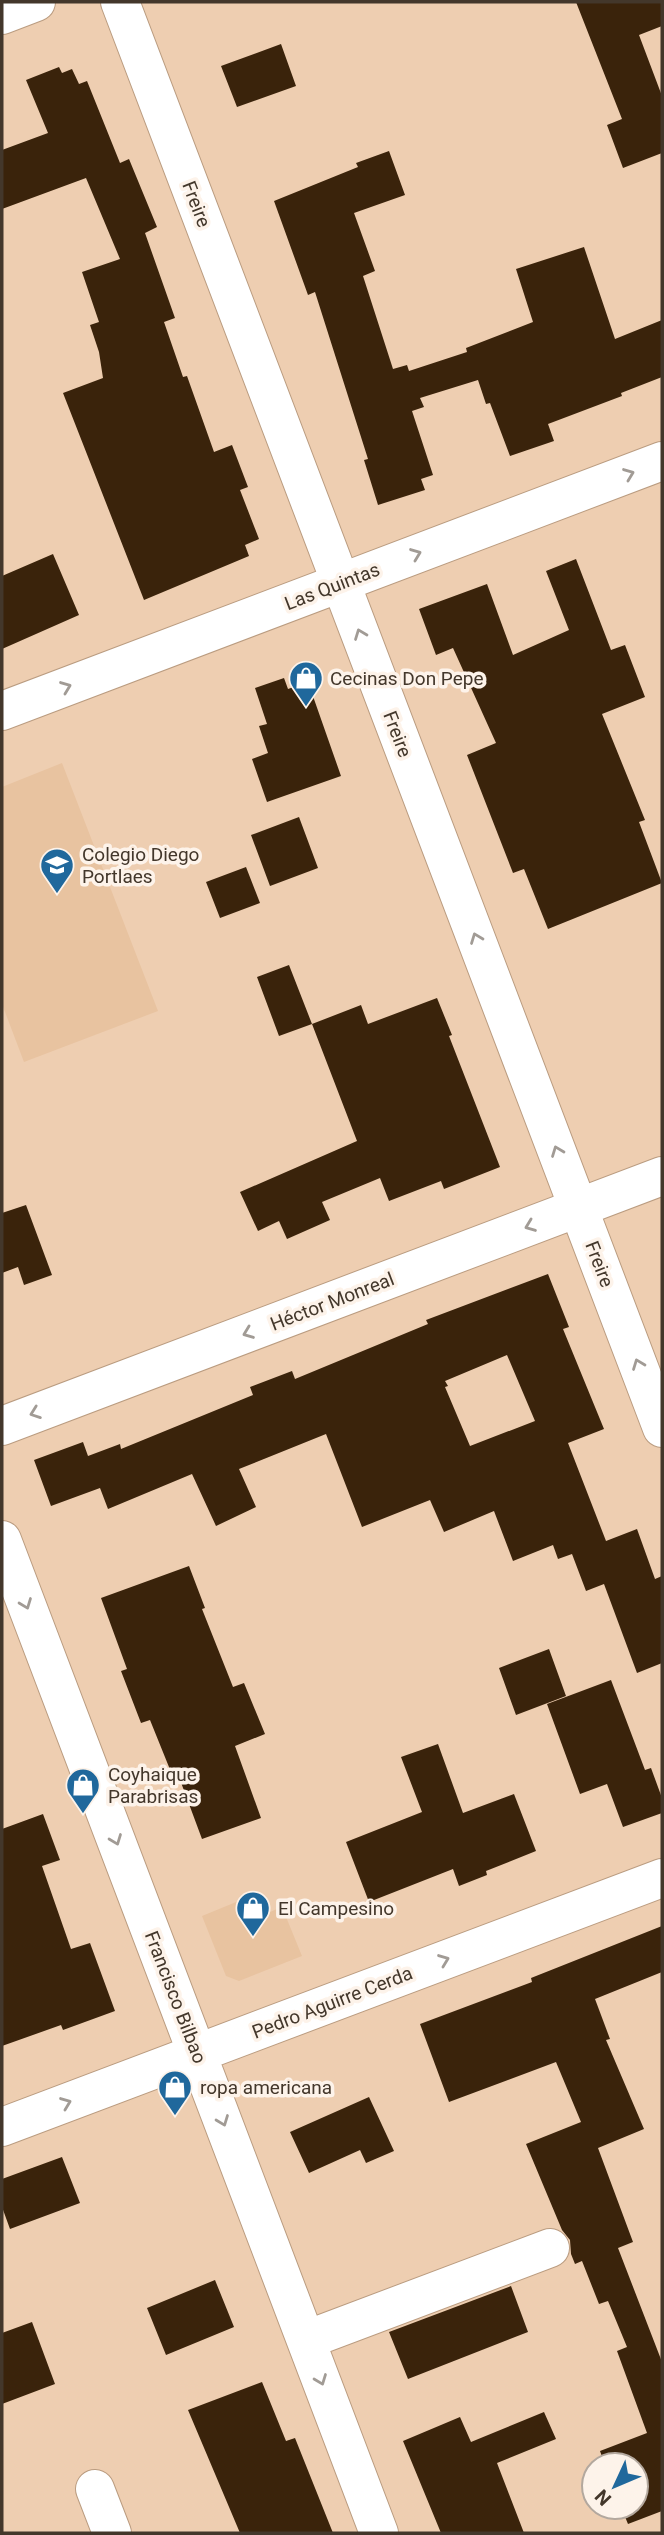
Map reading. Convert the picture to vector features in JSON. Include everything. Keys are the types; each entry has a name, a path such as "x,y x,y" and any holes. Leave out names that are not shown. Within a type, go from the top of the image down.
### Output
{"street":[{"path":"2,15 36,2"},
{"name":"Freire","path":"120,2 662,1427"},
{"name":"Las Quintas","path":"2,711 662,461"},
{"name":"Héctor Monreal","path":"2,1426 662,1176"},
{"name":"Francisco Bilbao","path":"2,1541 379,2533"},
{"name":"Pedro Aguirre Cerda","path":"2,2127 662,1878"},
{"path":"306,2340 550,2248"},
{"path":"95,2489 112,2533"}],"shaded area":[{"name":"Colegio Diego Portlaes","path":"62,763 158,1011 24,1062 2,1004 2,787"},
{"name":"El Campesino","path":"241,1900 250,1920 282,1907 302,1956 239,1981 226,1976 202,1916"}],"building":[{"path":"576,2 662,2 662,26 639,35 662,96 662,153 623,168 607,125 622,119"},
{"path":"281,44 296,86 237,107 221,66"},
{"path":"59,67 62,73 72,69 79,84 87,81 120,163 129,159 157,227 145,233 175,318 164,322 214,452 232,445 248,487 240,490 259,539 245,545 249,556 144,600 63,393 103,378 99,352 90,325 99,322 82,272 120,259 86,178 2,209 2,150 48,133 26,80"},
{"path":"389,151 405,195 354,213 375,271 363,276 393,369 407,365 409,371 467,352 466,348 533,322 516,269 584,247 615,339 662,320 662,377 621,393 622,396 548,424 554,441 510,456 490,403 486,404 478,380 420,398 424,407 412,411 433,475 421,479 425,490 378,505 364,460 368,459 315,292 308,295 274,201 358,167 356,163"},
{"path":"53,554 79,615 2,649 2,576"},
{"path":"576,559 611,650 625,645 645,697 602,714 645,820 639,822 662,883 548,929 524,869 513,873 467,755 496,743 453,648 436,655 419,609 487,584 513,655 569,630 546,571"},
{"path":"284,678 288,689 308,682 341,776 267,802 252,759 268,753 259,726 267,724 255,688"},
{"path":"299,817 318,868 270,886 251,835"},
{"path":"246,867 260,903 220,918 206,882"},
{"path":"289,965 312,1024 279,1036 257,977"},
{"path":"437,998 500,1167 444,1189 441,1181 389,1201 380,1178 322,1202 330,1220 287,1239 279,1221 258,1231 240,1192 357,1141 312,1024 361,1005 368,1024"},
{"path":"26,1205 52,1275 24,1285 18,1267 2,1273 2,1213"},
{"path":"548,1274 569,1327 563,1329 604,1429 568,1443 606,1541 637,1529 655,1579 662,1576 662,1663 637,1673 604,1584 586,1591 572,1554 558,1559 553,1545 513,1561 494,1511 444,1532 430,1500 362,1527 326,1434 239,1469 256,1507 216,1526 192,1474 108,1509 100,1488 51,1506 34,1460 83,1442 88,1456 120,1444 121,1449 253,1395 250,1387 292,1371 295,1379 428,1324 426,1320","holes":["507,1355 535,1421 470,1446 445,1387 448,1386 445,1381"]},
{"path":"189,1566 205,1608 202,1609 233,1687 244,1683 265,1734 235,1746 261,1818 202,1839 176,1769 171,1772 150,1720 141,1723 121,1671 127,1669 101,1598"},
{"path":"549,1649 566,1696 516,1715 499,1668"},
{"path":"611,1680 645,1770 651,1768 662,1798 662,1813 623,1827 607,1784 580,1794 547,1704"},
{"path":"438,1744 463,1813 514,1794 536,1851 486,1871 487,1875 459,1886 453,1869 369,1902 346,1842 422,1812 401,1757"},
{"path":"43,1814 60,1860 42,1866 71,1949 90,1943 115,2011 63,2030 61,2025 2,2046 2,1829"},
{"path":"662,1926 662,1972 595,1999 610,2039 606,2040 644,2129 598,2148 633,2242 618,2248 662,2362 662,2511 650,2516 650,2451 600,2451 647,2433 617,2351 627,2347 608,2301 599,2304 582,2261 575,2264 570,2240 562,2230 526,2144 581,2122 556,2062 449,2102 420,2024 532,1982 531,1978"},
{"path":"369,2097 394,2151 366,2163 360,2150 309,2173 290,2132"},
{"path":"62,2157 80,2203 10,2229 2,2207 2,2179"},
{"path":"215,2280 234,2327 166,2355 147,2308"},
{"path":"511,2286 528,2332 408,2379 389,2332"},
{"path":"32,2322 55,2384 2,2404 2,2333"},
{"path":"262,2382 286,2441 295,2438 333,2533 240,2533 188,2410"},
{"path":"544,2412 556,2439 497,2463 524,2533 441,2533 403,2441 460,2417 471,2442"}],"place":[{"name":"Cecinas Don Pepe","path":"306,708"},
{"name":"Colegio Diego Portlaes","path":"57,895"},
{"name":"Coyhaique Parabrisas","path":"83,1815"},
{"name":"El Campesino","path":"253,1938"},
{"name":"ropa americana","path":"175,2117"}]}
